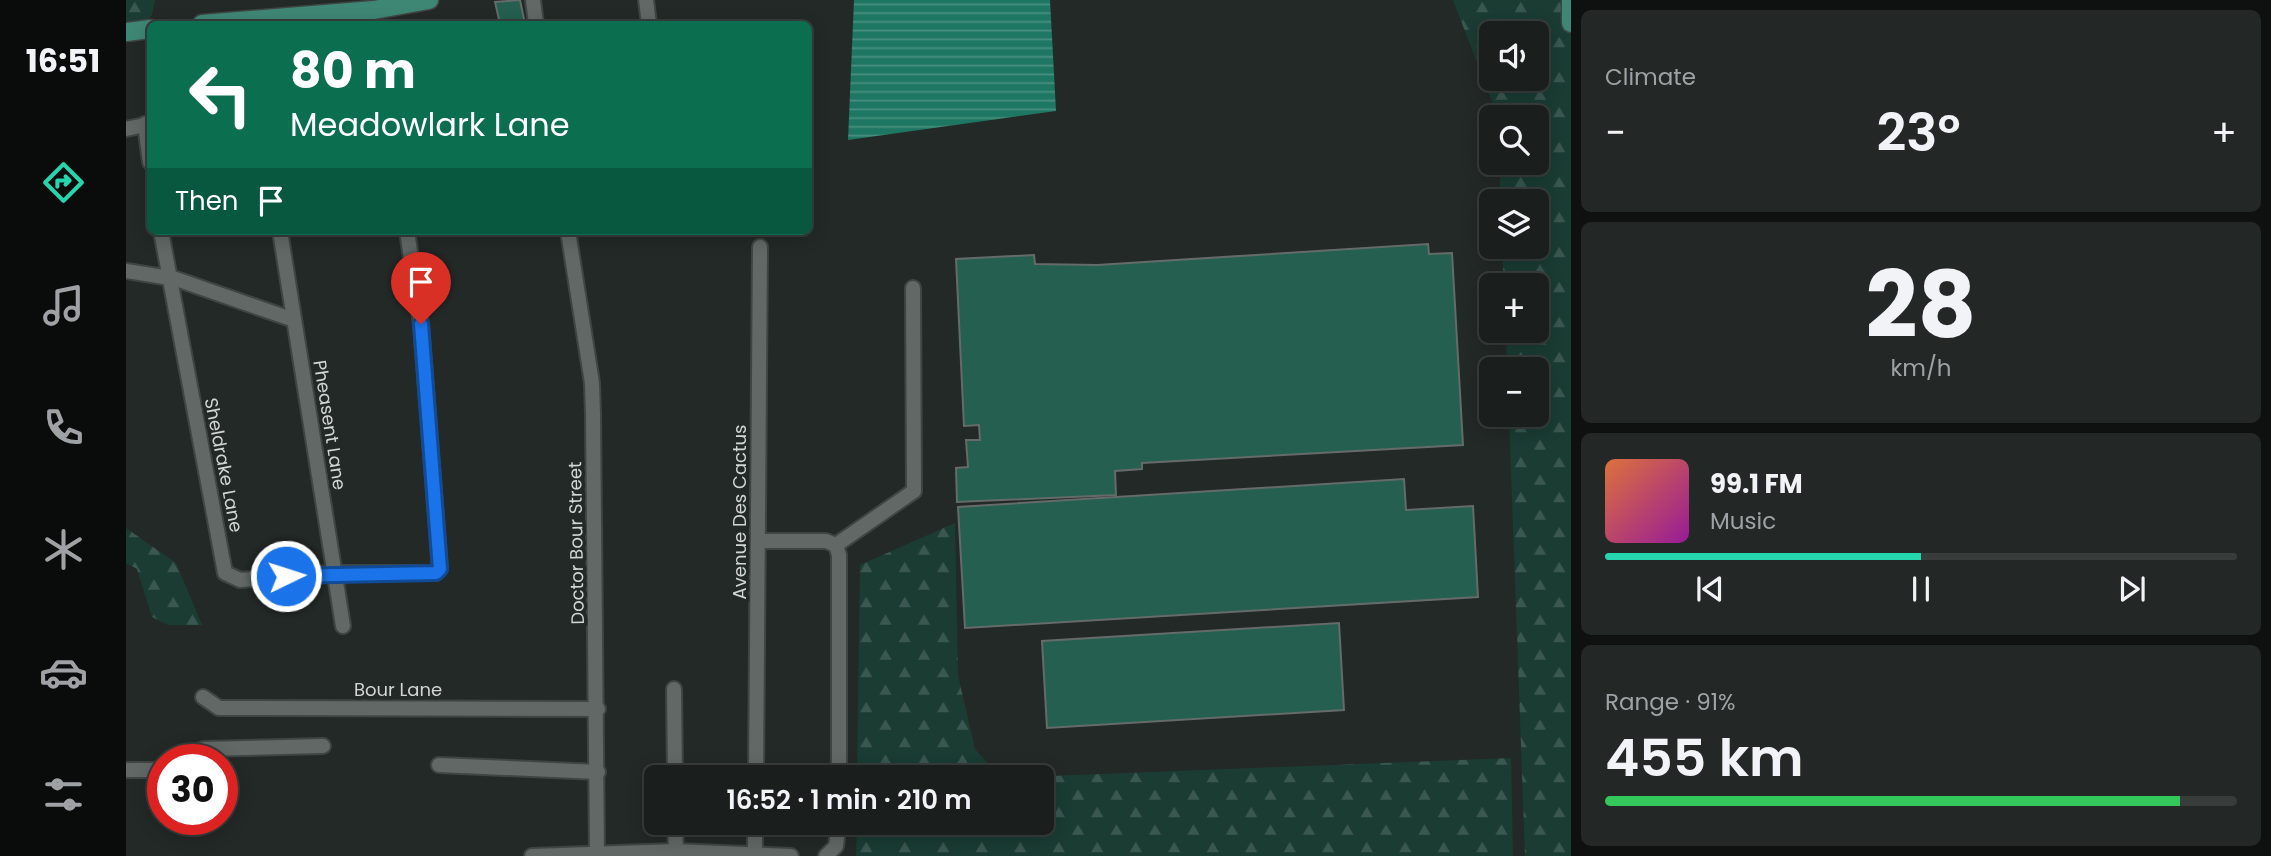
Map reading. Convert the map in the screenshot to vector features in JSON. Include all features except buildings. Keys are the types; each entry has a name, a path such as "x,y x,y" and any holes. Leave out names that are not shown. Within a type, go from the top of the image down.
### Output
{"main road":[{"path":"273,21 375,17 429,0"},
{"path":"1571,0 1571,23"},
{"path":"126,32 147,29"}],"street":[{"path":"533,0 536,21"},
{"path":"646,0 649,21"},
{"path":"126,129 147,124"},
{"name":"Sheldrake Lane","path":"163,235 225,573 240,580 333,573 436,573 440,569 421,324 408,235"},
{"name":"Pheasent Lane","path":"281,235 342,626"},
{"name":"Doctor Bour Street","path":"569,235 592,383 598,709 597,854"},
{"name":"Avenue Des Cactus","path":"756,765 760,247"},
{"path":"126,271 169,276 294,320"},
{"path":"836,545 914,491 913,288"},
{"path":"758,541 826,541 836,545"},
{"path":"836,545 839,555 839,765"},
{"path":"674,689 675,765"},
{"name":"Bour Lane","path":"203,697 219,708 598,709"},
{"path":"238,748 323,746"},
{"path":"439,765 598,772"},
{"path":"126,770 147,770"},
{"path":"675,835 676,851"},
{"path":"755,835 755,855"},
{"path":"829,854 839,835"},
{"path":"532,856 676,851 792,856"}],"green space":[{"path":"126,0 155,0 152,15 126,41"},
{"path":"1453,0 1571,0 1571,856 1525,856 1509,427 1549,427 1549,357 1507,357 1506,343 1549,343 1549,273 1503,273 1503,259 1549,259 1549,189 1500,189 1500,175 1549,175 1549,105 1493,105 1488,91 1549,91 1549,21 1479,21 1479,68"},
{"path":"955,523 958,675 975,749 989,765 857,765 860,565"},
{"path":"126,528 176,563 202,625 168,625 152,617 137,569 126,563"},
{"path":"1511,758 1513,856 856,856 857,835 1054,835 1054,776"}],"shaded area":[{"path":"854,0 1050,0 1056,111 848,140"}],"route":[{"path":"286,576 436,573 440,569 421,324"}]}
